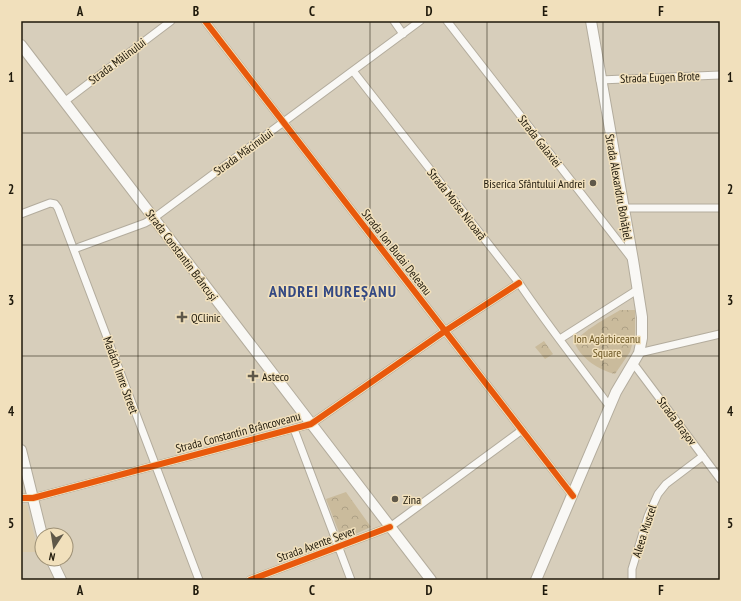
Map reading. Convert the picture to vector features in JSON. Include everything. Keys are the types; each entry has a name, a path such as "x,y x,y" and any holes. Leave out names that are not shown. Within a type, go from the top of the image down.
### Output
{"main road":[{"name":"Strada Alexandru Bohățiel","path":"591,21 600,80 638,290 643,328 642,343 639,353"},
{"name":"Strada Constantin Brâncuși","path":"22,48 431,580"},
{"path":"536,580 610,407 622,381 639,353"},
{"path":"21,450 40,527"},
{"path":"55,567 61,580"}],"street":[{"name":"Strada Mălinului","path":"64,102 171,21"},
{"name":"Strada Ion Budai Deleanu","path":"205,21 573,496"},
{"path":"394,21 403,34"},
{"name":"Strada Măcinului","path":"74,249 145,223 154,218 420,21"},
{"name":"Strada Galaxiei","path":"447,21 633,260"},
{"name":"Strada Moise Nicoară","path":"353,71 519,283 540,314 610,407"},
{"name":"Strada Eugen Brote","path":"600,80 720,75"},
{"name":"Madách Imre Street","path":"21,214 50,203 55,204 58,208 154,465 199,580"},
{"path":"623,208 720,208"},
{"name":"Strada Constantin Brâncoveanu","path":"21,498 33,498 311,424 445,331 519,283"},
{"path":"560,339 638,290"},
{"path":"639,353 720,334"},
{"name":"Strada Brașov","path":"633,363 720,479"},
{"path":"294,429 351,580"},
{"name":"Strada Axente Sever","path":"250,580 390,527 522,430"},
{"name":"Aleea Muscel","path":"632,580 632,568 648,516 658,494 666,484 703,456"}],"shaded area":[{"path":"21,505 27,505 34,535 34,552 21,552"}],"green space":[{"name":"Ion Agârbiceanu Square","path":"620,310 635,310 635,334 630,352 615,374 597,367 582,354 575,344 578,339 588,330"},
{"path":"544,341 553,354 545,359 535,347"},
{"path":"346,492 371,527 342,540 326,499"}],"cycle path":[{"path":"205,21 573,496"},
{"path":"21,498 33,498 311,424 445,331 519,283"},
{"path":"250,580 390,527"}],"place":[{"name":"Biserica Sfântului Andrei","path":"593,183"},
{"name":"QClinic","path":"182,317"},
{"name":"Asteco","path":"253,376"},
{"name":"Zina","path":"395,499"}],"district":[{"name":"ANDREI MUREȘANU","path":"333,291"}]}
